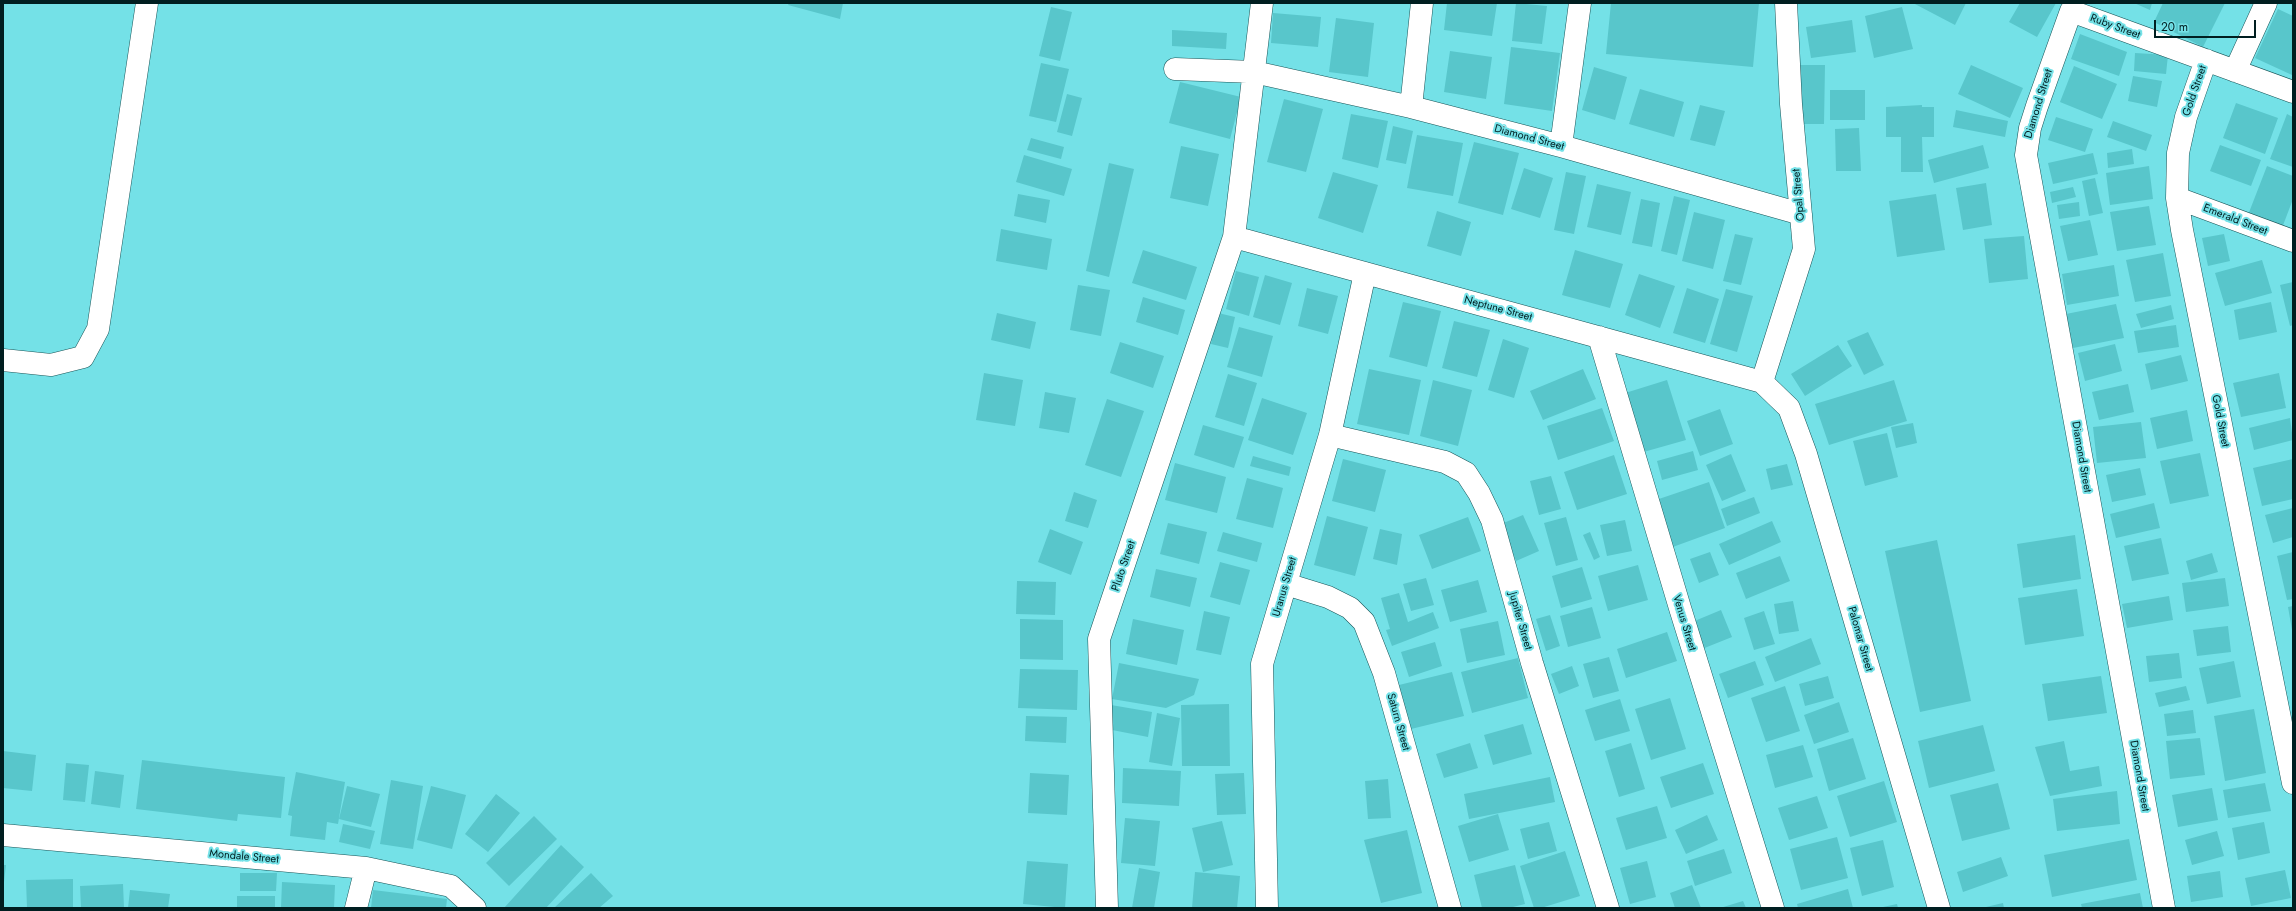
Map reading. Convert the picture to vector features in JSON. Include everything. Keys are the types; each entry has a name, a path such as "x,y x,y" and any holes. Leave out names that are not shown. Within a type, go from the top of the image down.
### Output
{"street":[{"path":"3,360 50,365 83,357 98,329 147,3"},
{"name":"Pluto Street","path":"1107,908 1099,639 1234,237 1262,3"},
{"path":"1411,107 1422,3"},
{"path":"1561,146 1580,3"},
{"name":"Opal Street","path":"1762,382 1804,249 1791,104 1786,3"},
{"path":"2235,71 2266,3"},
{"name":"Diamond Street","path":"2072,11 2032,121 2026,155 2164,908"},
{"name":"Ruby Street","path":"2072,11 2293,92"},
{"name":"Gold Street","path":"2206,60 2186,117 2178,153 2177,198 2182,230 2293,783"},
{"name":"Diamond Street","path":"1175,69 1254,72 1411,107 1561,146 1801,214"},
{"name":"Emerald Street","path":"2177,198 2293,241"},
{"name":"Neptune Street","path":"1234,237 1762,382"},
{"name":"Uranus Street","path":"1267,908 1262,664 1330,435 1365,273"},
{"name":"Venus Street","path":"1599,337 1677,601 1773,908"},
{"name":"Palomar Street","path":"1762,382 1789,408 1806,454 1939,908"},
{"name":"Jupiter Street","path":"1330,435 1445,462 1466,473 1479,493 1492,520 1532,663 1608,908"},
{"name":"Saturn Street","path":"1286,584 1328,597 1350,608 1364,622 1384,673 1450,908"},
{"name":"Mondale Street","path":"3,835 366,868 451,886 475,908"},
{"path":"356,908 366,868"}],"building":[{"path":"789,3 843,3 840,19 788,5"},
{"path":"1447,3 1497,3 1492,36 1444,30"},
{"path":"1516,3 1547,6 1542,44 1512,41"},
{"path":"1611,3 1759,3 1753,67 1606,54"},
{"path":"1913,3 1966,3 1955,25"},
{"path":"2020,3 2056,3 2037,37 2009,22"},
{"path":"2134,3 2152,3 2150,10"},
{"path":"2163,3 2225,3 2203,47 2154,22"},
{"path":"1051,7 1072,12 1060,61 1039,56"},
{"path":"1902,7 1913,49 1874,58 1865,16"},
{"path":"2278,9 2293,16 2292,75 2255,58"},
{"path":"1273,13 1321,17 1318,47 1271,43"},
{"path":"1336,18 1374,23 1368,77 1329,72"},
{"path":"1852,20 1856,52 1811,58 1806,27"},
{"path":"1172,30 1227,33 1226,49 1172,46"},
{"path":"2080,34 2127,52 2119,76 2071,59"},
{"path":"1511,47 1560,53 1552,111 1504,104"},
{"path":"1450,51 1492,57 1486,99 1444,92"},
{"path":"2135,53 2168,55 2166,74 2134,71"},
{"path":"1041,63 1069,69 1056,122 1029,116"},
{"path":"1798,65 1825,65 1824,124 1798,124"},
{"path":"1971,65 2023,88 2010,118 1958,94"},
{"path":"2074,66 2117,84 2102,119 2060,102"},
{"path":"1594,67 1627,77 1615,120 1582,110"},
{"path":"2133,76 2162,81 2157,107 2128,101"},
{"path":"1180,82 1241,97 1230,139 1169,123"},
{"path":"1640,89 1684,102 1674,137 1629,124"},
{"path":"1830,90 1865,90 1865,120 1830,120"},
{"path":"1067,94 1082,98 1072,136 1057,132"},
{"path":"1284,99 1323,109 1306,172 1267,162"},
{"path":"2236,103 2278,118 2265,154 2223,138"},
{"path":"1700,105 1725,111 1715,146 1690,140"},
{"path":"1922,105 1922,107 1934,107 1934,137 1922,137 1923,172 1901,172 1901,137 1886,137 1886,107"},
{"path":"1956,110 2008,121 2005,137 1953,127"},
{"path":"1351,114 1388,121 1378,168 1342,159"},
{"path":"2287,114 2293,117 2293,167 2270,159"},
{"path":"2056,117 2093,129 2085,152 2048,140"},
{"path":"2113,121 2152,135 2146,151 2107,137"},
{"path":"1393,126 1413,131 1406,164 1386,160"},
{"path":"1859,128 1861,171 1836,171 1835,129"},
{"path":"1417,135 1463,143 1453,196 1407,188"},
{"path":"1031,138 1064,147 1061,159 1027,150"},
{"path":"1474,142 1519,153 1503,215 1458,203"},
{"path":"1983,145 1989,168 1934,183 1928,160"},
{"path":"2220,145 2261,160 2251,186 2210,171"},
{"path":"1181,146 1219,154 1208,206 1170,198"},
{"path":"2132,149 2134,164 2108,168 2107,153"},
{"path":"2093,153 2098,174 2053,184 2048,163"},
{"path":"1024,155 1072,169 1064,196 1016,182"},
{"path":"1109,163 1134,169 1109,277 1086,271"},
{"path":"2149,166 2153,199 2110,205 2106,173"},
{"path":"2267,166 2293,176 2293,199 2282,228 2248,215"},
{"path":"1524,168 1553,178 1540,218 1511,209"},
{"path":"1333,172 1378,185 1363,233 1318,218"},
{"path":"1566,172 1586,176 1574,234 1554,230"},
{"path":"2095,178 2103,213 2089,216 2082,181"},
{"path":"1986,183 1992,225 1963,230 1956,188"},
{"path":"1597,184 1631,192 1621,235 1587,227"},
{"path":"2073,187 2076,197 2052,203 2050,192"},
{"path":"1018,194 1050,200 1046,223 1014,216"},
{"path":"1936,194 1945,250 1897,257 1889,201"},
{"path":"1674,196 1690,200 1677,255 1661,251"},
{"path":"1641,199 1660,203 1652,247 1632,243"},
{"path":"2079,202 2080,216 2059,219 2057,205"},
{"path":"2149,206 2156,245 2117,251 2110,212"},
{"path":"1437,211 1471,222 1461,256 1427,246"},
{"path":"1694,212 1725,220 1713,269 1682,261"},
{"path":"2090,220 2098,255 2068,261 2060,226"},
{"path":"1001,229 1052,239 1047,270 996,261"},
{"path":"1735,234 1753,238 1741,285 1723,281"},
{"path":"2224,234 2230,261 2208,266 2202,238"},
{"path":"2024,236 2028,279 1989,283 1984,239"},
{"path":"1143,250 1197,267 1186,300 1132,283"},
{"path":"1575,250 1623,264 1610,308 1562,295"},
{"path":"2163,253 2171,296 2135,302 2126,260"},
{"path":"2262,260 2272,293 2225,306 2215,273"},
{"path":"2114,265 2119,296 2067,305 2062,274"},
{"path":"1236,271 1259,277 1249,316 1226,309"},
{"path":"1639,274 1675,286 1660,328 1625,315"},
{"path":"1265,275 1292,283 1280,325 1253,317"},
{"path":"2293,282 2293,325 2290,326 2280,285"},
{"path":"1078,285 1110,290 1101,336 1070,330"},
{"path":"1307,288 1338,296 1328,334 1298,326"},
{"path":"1687,288 1719,299 1705,343 1673,333"},
{"path":"1726,289 1753,296 1737,352 1710,344"},
{"path":"1143,297 1185,310 1178,335 1136,322"},
{"path":"1403,302 1441,311 1427,367 1389,357"},
{"path":"2271,302 2277,332 2239,340 2234,310"},
{"path":"2116,304 2124,338 2073,348 2066,314"},
{"path":"2171,305 2174,319 2141,328 2136,314"},
{"path":"997,313 1036,322 1030,349 991,340"},
{"path":"1218,313 1235,317 1228,348 1211,344"},
{"path":"1454,321 1490,330 1477,377 1442,368"},
{"path":"2176,325 2179,347 2138,353 2134,331"},
{"path":"1239,327 1273,336 1262,377 1227,367"},
{"path":"1868,332 1884,365 1864,375 1847,341"},
{"path":"1503,339 1529,348 1514,398 1488,390"},
{"path":"1120,342 1164,356 1153,388 1110,373"},
{"path":"2115,344 2122,371 2085,381 2078,353"},
{"path":"1838,345 1852,366 1805,396 1791,374"},
{"path":"2181,355 2188,381 2151,390 2145,364"},
{"path":"1369,369 1421,380 1409,435 1357,424"},
{"path":"1583,369 1596,399 1543,420 1530,391"},
{"path":"984,373 1023,380 1015,426 976,420"},
{"path":"2279,373 2286,408 2241,417 2233,383"},
{"path":"1228,374 1257,383 1244,426 1215,417"},
{"path":"1433,380 1472,390 1458,446 1420,436"},
{"path":"1667,380 1686,440 1640,453 1622,394"},
{"path":"1894,380 1907,421 1829,445 1815,404"},
{"path":"2128,384 2134,412 2099,420 2092,392"},
{"path":"1045,392 1076,398 1069,433 1039,428"},
{"path":"1262,398 1307,413 1293,455 1248,440"},
{"path":"1107,399 1144,411 1121,477 1085,465"},
{"path":"1602,408 1614,441 1558,460 1547,426"},
{"path":"1720,409 1733,444 1700,456 1687,421"},
{"path":"2187,410 2193,441 2157,449 2150,418"},
{"path":"2290,418 2293,440 2254,450 2249,428"},
{"path":"2141,422 2146,458 2097,463 2093,427"},
{"path":"1913,423 1917,443 1896,448 1891,427"},
{"path":"1203,425 1244,437 1234,468 1194,455"},
{"path":"1887,433 1898,477 1865,486 1853,441"},
{"path":"1693,451 1698,470 1662,480 1657,461"},
{"path":"2200,453 2209,496 2170,504 2160,461"},
{"path":"1731,454 1746,491 1722,501 1706,465"},
{"path":"1614,455 1627,494 1577,510 1564,472"},
{"path":"1253,456 1291,467 1289,476 1250,466"},
{"path":"1343,459 1386,470 1375,512 1332,501"},
{"path":"2293,459 2293,499 2262,506 2253,468"},
{"path":"1175,463 1226,477 1217,513 1165,500"},
{"path":"1787,464 1793,485 1771,490 1766,469"},
{"path":"2140,468 2146,495 2112,502 2106,475"},
{"path":"1551,476 1561,509 1539,515 1530,481"},
{"path":"1247,478 1283,488 1273,528 1236,519"},
{"path":"1709,482 1725,528 1670,548 1653,501"},
{"path":"1074,492 1097,500 1088,528 1065,521"},
{"path":"1754,497 1760,513 1727,526 1721,509"},
{"path":"2154,503 2160,528 2116,538 2110,514"},
{"path":"2293,508 2293,537 2273,543 2265,515"},
{"path":"1523,515 1539,551 1516,561 1501,524"},
{"path":"1327,516 1368,527 1355,576 1314,565"},
{"path":"1468,517 1481,551 1432,569 1419,535"},
{"path":"1566,517 1578,560 1556,566 1544,523"},
{"path":"1625,520 1632,551 1607,556 1600,525"},
{"path":"1772,521 1781,542 1729,565 1719,544"},
{"path":"1168,523 1207,532 1199,564 1160,554"},
{"path":"1050,529 1083,542 1071,575 1038,562"},
{"path":"1380,529 1402,534 1397,565 1373,559"},
{"path":"1223,532 1262,543 1257,562 1217,551"},
{"path":"1590,532 1600,557 1594,560 1583,535"},
{"path":"2075,535 2081,579 2023,588 2017,544"},
{"path":"2161,538 2169,574 2132,581 2124,546"},
{"path":"1937,540 1971,701 1920,712 1885,551"},
{"path":"1710,552 1719,575 1699,583 1690,559"},
{"path":"2293,552 2293,599 2287,600 2277,556"},
{"path":"2212,553 2218,572 2191,580 2186,561"},
{"path":"1780,556 1790,581 1746,599 1736,573"},
{"path":"1220,562 1250,570 1240,605 1210,597"},
{"path":"1638,565 1648,600 1608,611 1598,576"},
{"path":"1582,567 1592,599 1561,608 1552,576"},
{"path":"1156,569 1197,578 1190,607 1150,597"},
{"path":"1426,578 1434,605 1411,611 1403,584"},
{"path":"2225,578 2229,606 2186,612 2182,583"},
{"path":"1478,580 1487,612 1450,622 1441,590"},
{"path":"1017,581 1056,582 1055,615 1016,614"},
{"path":"2077,589 2084,636 2025,645 2018,598"},
{"path":"1399,593 1408,622 1433,612 1439,628 1392,646 1386,630 1390,629 1381,598"},
{"path":"2169,596 2173,620 2127,628 2122,604"},
{"path":"1793,601 1799,631 1779,634 1774,604"},
{"path":"2293,606 2293,630 2292,630 2288,607"},
{"path":"1592,607 1601,638 1568,647 1560,616"},
{"path":"1721,610 1732,637 1697,651 1685,625"},
{"path":"1204,611 1230,617 1221,655 1196,650"},
{"path":"1764,611 1775,644 1754,650 1744,618"},
{"path":"1550,615 1560,646 1546,651 1536,619"},
{"path":"1020,619 1063,620 1063,660 1020,659"},
{"path":"1133,619 1184,630 1177,665 1126,654"},
{"path":"1498,621 1505,655 1467,663 1460,629"},
{"path":"2228,626 2231,652 2197,656 2193,630"},
{"path":"1667,632 1677,661 1626,678 1617,649"},
{"path":"1811,638 1821,664 1775,682 1765,657"},
{"path":"1435,642 1442,666 1409,677 1401,652"},
{"path":"2179,653 2182,678 2149,682 2146,656"},
{"path":"1609,657 1619,691 1593,698 1583,664"},
{"path":"1518,658 1528,698 1472,713 1461,672"},
{"path":"1755,661 1764,685 1728,698 1719,674"},
{"path":"2234,661 2241,697 2207,704 2199,668"},
{"path":"1119,663 1199,679 1194,695 1166,708 1112,699"},
{"path":"1572,666 1579,686 1559,694 1551,674"},
{"path":"1020,669 1078,670 1077,710 1018,708"},
{"path":"1452,672 1464,716 1411,729 1399,685"},
{"path":"1828,676 1834,698 1805,706 1799,684"},
{"path":"2101,676 2107,713 2048,721 2042,684"},
{"path":"1785,686 1800,731 1766,742 1751,698"},
{"path":"2186,686 2190,700 2159,707 2155,693"},
{"path":"1670,698 1686,749 1651,760 1635,709"},
{"path":"1620,699 1630,731 1595,741 1585,710"},
{"path":"1839,702 1849,732 1814,744 1804,715"},
{"path":"1229,704 1230,766 1182,766 1181,705"},
{"path":"1111,705 1152,712 1148,737 1107,729"},
{"path":"2254,709 2266,773 2225,781 2214,716"},
{"path":"2193,710 2196,733 2167,736 2164,714"},
{"path":"1157,713 1180,718 1172,766 1149,762"},
{"path":"1026,716 1067,717 1066,743 1025,741"},
{"path":"1523,724 1532,754 1493,765 1484,735"},
{"path":"1983,725 1995,771 1929,788 1918,741"},
{"path":"1853,738 1866,779 1829,791 1817,749"},
{"path":"2200,738 2205,775 2170,779 2166,741"},
{"path":"2064,741 2070,771 2099,766 2102,786 2050,796 2035,747"},
{"path":"1470,743 1478,768 1444,778 1436,754"},
{"path":"1631,743 1645,789 1619,797 1605,751"},
{"path":"1803,745 1813,777 1775,788 1766,755"},
{"path":"3,751 36,755 32,791 3,788"},
{"path":"142,760 285,777 281,818 238,814 237,821 136,809"},
{"path":"66,763 89,765 85,802 63,800"},
{"path":"1703,763 1714,794 1671,808 1660,777"},
{"path":"1123,768 1181,771 1179,806 1122,803"},
{"path":"95,771 124,775 120,808 91,804"},
{"path":"296,772 345,782 338,824 327,822 325,840 290,836 292,816 288,815"},
{"path":"1030,773 1069,775 1067,815 1028,813"},
{"path":"1244,773 1246,814 1217,815 1215,774"},
{"path":"1550,777 1555,802 1469,819 1464,794"},
{"path":"1388,779 1391,818 1368,819 1365,781"},
{"path":"391,780 423,786 413,849 380,844"},
{"path":"1884,781 1897,822 1850,837 1837,796"},
{"path":"1998,783 2010,829 1962,841 1950,795"},
{"path":"2265,783 2271,811 2228,818 2223,790"},
{"path":"347,786 380,794 371,827 339,819"},
{"path":"431,786 466,795 452,849 417,840"},
{"path":"2212,788 2218,820 2178,827 2172,795"},
{"path":"2117,791 2120,824 2057,831 2053,799"},
{"path":"496,794 520,813 488,852 465,834"},
{"path":"1817,796 1828,828 1789,840 1778,808"},
{"path":"1657,806 1667,838 1626,850 1616,818"},
{"path":"1498,814 1509,850 1469,862 1458,826"},
{"path":"1707,815 1718,840 1686,854 1675,830"},
{"path":"534,816 557,839 509,886 486,863"},
{"path":"1125,818 1160,821 1155,866 1121,863"},
{"path":"1222,821 1233,865 1203,872 1192,828"},
{"path":"1549,822 1557,851 1528,859 1520,829"},
{"path":"2264,822 2270,853 2238,860 2232,828"},
{"path":"343,824 375,831 370,849 339,842"},
{"path":"1407,830 1422,893 1381,903 1364,840"},
{"path":"2217,831 2224,856 2192,865 2185,840"},
{"path":"1837,837 1848,878 1801,890 1790,849"},
{"path":"2129,839 2137,880 2052,897 2044,855"},
{"path":"1883,840 1894,887 1862,896 1850,848"},
{"path":"561,845 584,867 546,908 504,908"},
{"path":"1724,849 1732,873 1695,886 1687,861"},
{"path":"1565,851 1580,896 1541,908 1534,908 1520,866"},
{"path":"2001,857 2008,876 1963,892 1957,872"},
{"path":"1027,861 1068,864 1065,908 1023,904"},
{"path":"1647,861 1656,897 1630,904 1620,868"},
{"path":"3,865 6,865 4,882 3,882"},
{"path":"1515,865 1525,904 1509,908 1482,908 1474,875"},
{"path":"1139,868 1160,872 1154,908 1132,908"},
{"path":"2285,870 2291,898 2251,906 2245,878"},
{"path":"2220,871 2223,897 2191,902 2187,876"},
{"path":"1195,872 1240,876 1237,908 1192,908"},
{"path":"240,873 277,873 276,891 240,891"},
{"path":"591,873 613,896 599,908 554,908"},
{"path":"73,879 73,908 27,908 26,880"},
{"path":"282,882 335,885 334,908 281,908"},
{"path":"123,884 124,908 81,908 80,886"},
{"path":"1692,885 1701,908 1675,908 1670,893"},
{"path":"1848,889 1853,908 1798,908 1797,904"},
{"path":"130,890 170,894 168,908 128,908"},
{"path":"373,890 447,899 446,908 371,908"},
{"path":"2140,893 2143,908 2082,908 2081,904"},
{"path":"237,896 275,896 275,908 237,908"},
{"path":"1743,901 1746,908 1720,908"},
{"path":"2003,903 2004,908 1986,908 1986,907"},
{"path":"1897,904 1898,908 1883,908 1883,907"}]}
